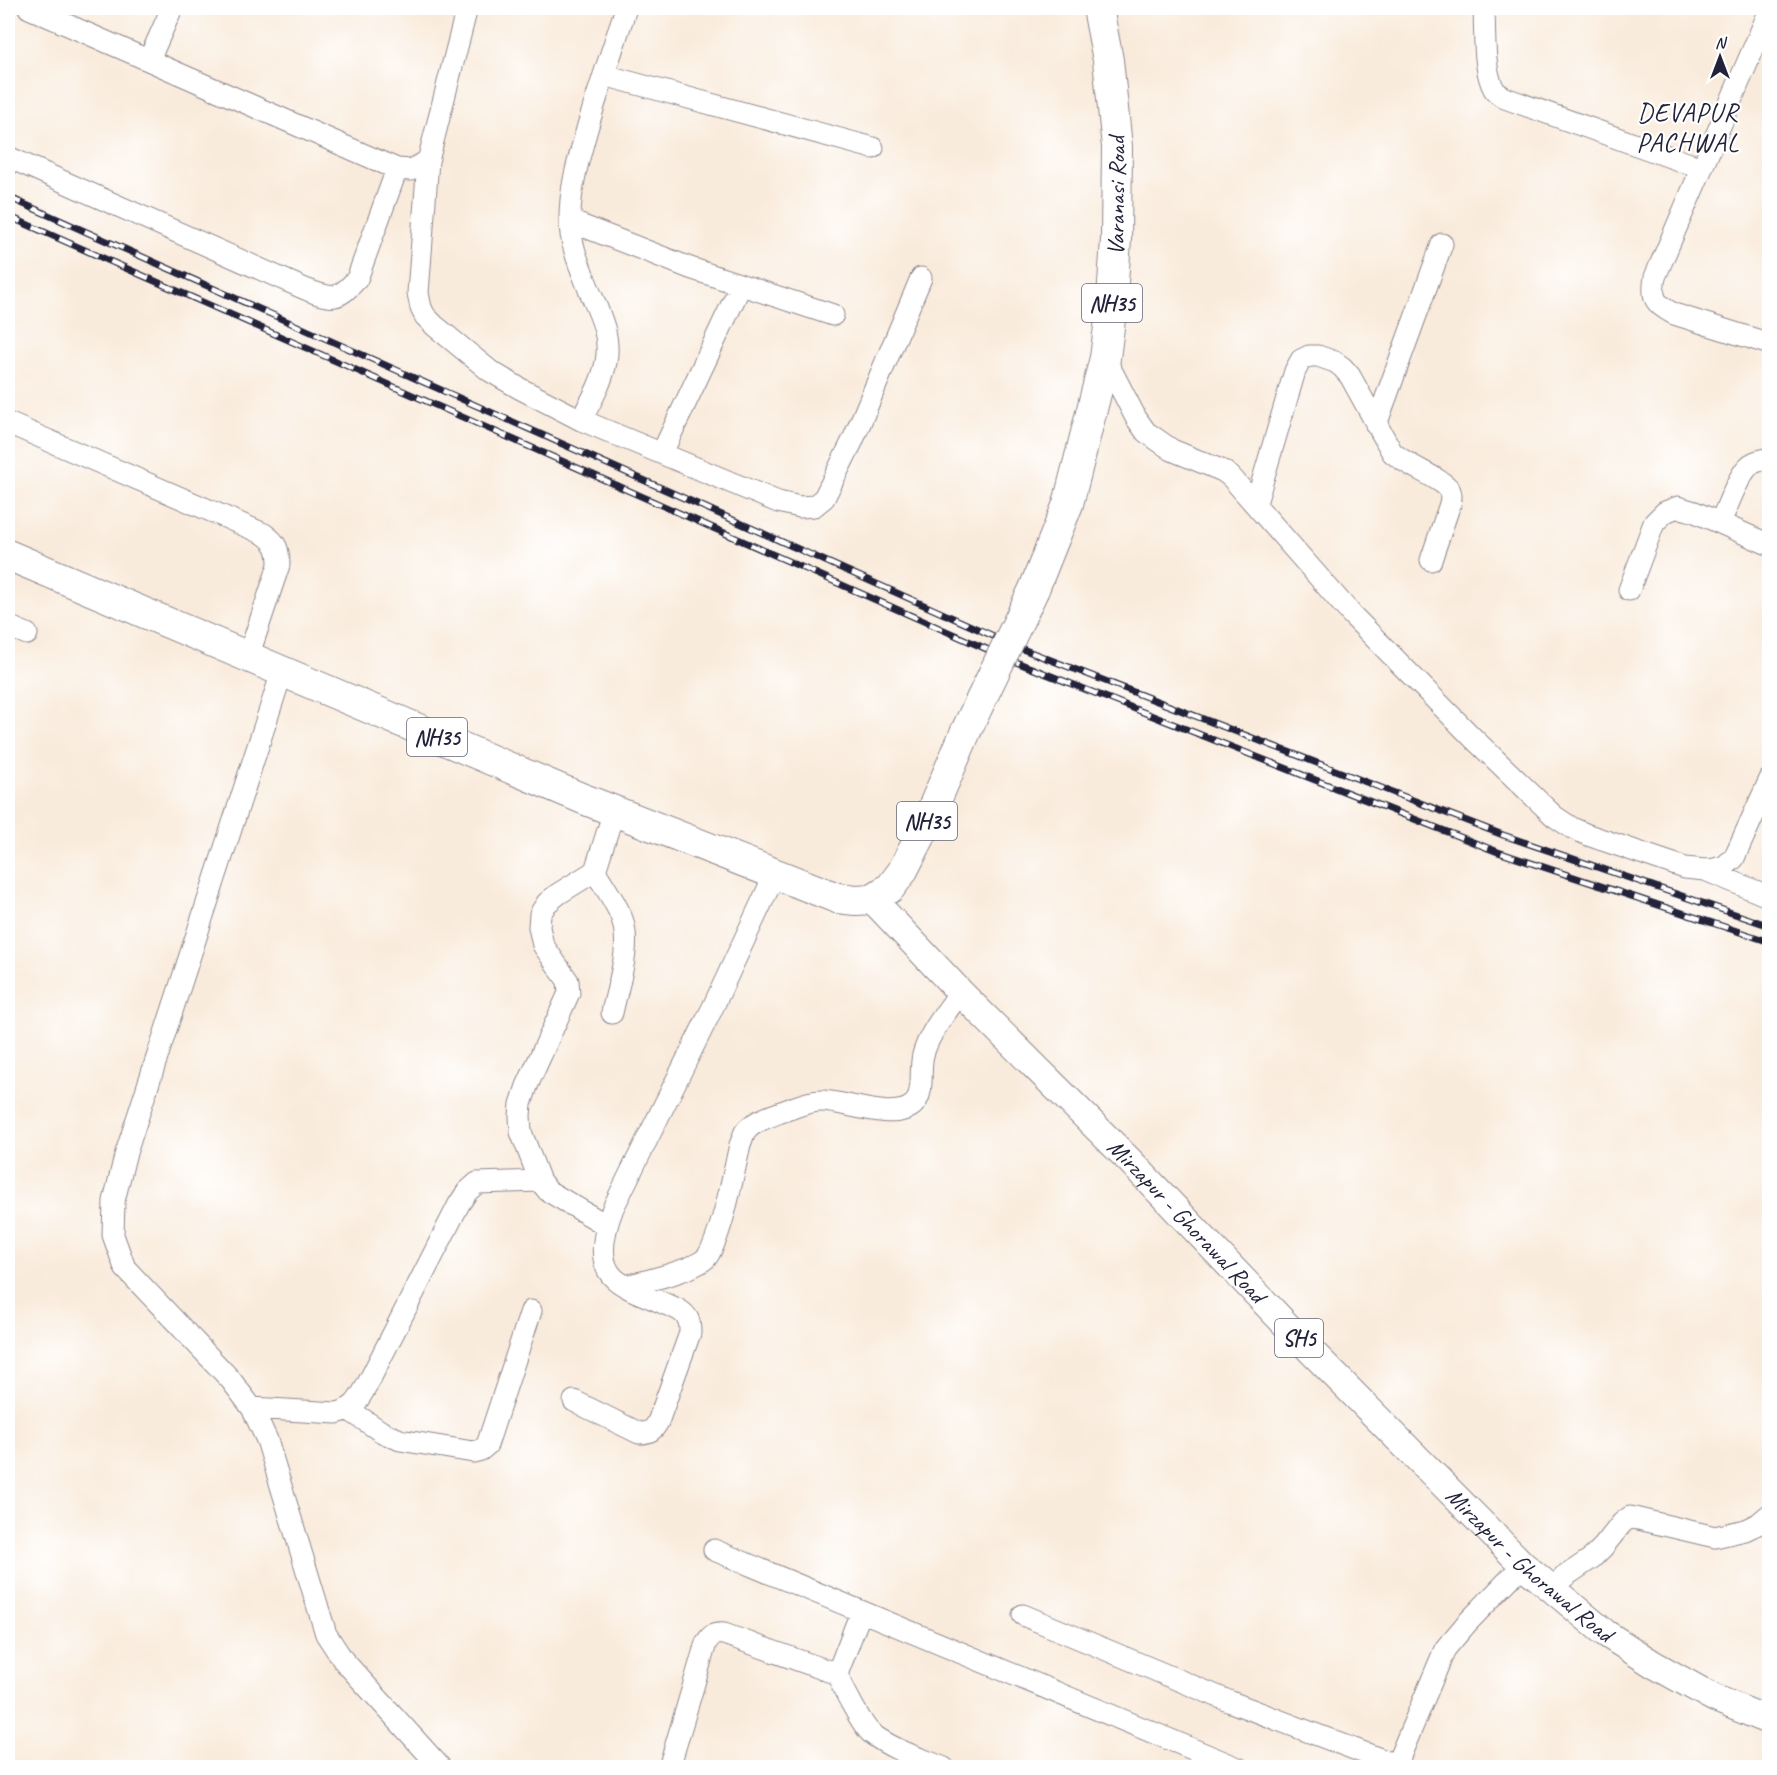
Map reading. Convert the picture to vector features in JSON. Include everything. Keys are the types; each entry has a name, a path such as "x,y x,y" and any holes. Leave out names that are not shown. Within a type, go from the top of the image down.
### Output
{"highway":[{"name":"Varanasi Road","path":"872,899 890,888 902,872 923,831 966,731 1034,589 1068,504 1105,358 1116,240 1116,147 1108,60 1098,8"},
{"name":"NH35","path":"8,555 614,811 837,898 872,899"}],"main road":[{"name":"Mirzapur - Ghorawal Road","path":"872,899 960,993 1130,1161 1311,1351 1522,1565 1605,1633 1653,1664 1714,1698 1770,1721"}],"street":[{"path":"149,60 172,8"},
{"path":"467,8 428,161 418,293 425,316 490,371 581,420 778,502 800,507 814,506 824,498 853,440 921,278"},
{"path":"581,420 600,382 606,360 607,344 603,322 579,261 570,221 570,199 604,75 626,8"},
{"path":"1484,8 1487,68 1495,91 1516,102 1701,168"},
{"path":"40,10 397,170 411,170 428,161"},
{"path":"1770,10 1655,277 1652,292 1660,307 1674,314 1770,344"},
{"path":"604,75 873,148"},
{"path":"8,157 305,289 328,297 345,292 357,279 397,170"},
{"path":"570,221 690,268 833,315"},
{"path":"1376,425 1442,244"},
{"path":"662,453 741,285"},
{"path":"1256,503 1295,371 1301,360 1309,356 1318,356 1335,362 1350,376 1392,452 1400,460 1448,488 1451,495 1450,504 1431,560"},
{"path":"1105,358 1136,418 1146,432 1172,450 1223,471 1241,487 1352,615 1474,739 1554,816 1572,828 1613,844 1685,868 1705,870 1770,897"},
{"path":"8,423 264,534 274,542 279,552 279,565 248,657"},
{"path":"1720,523 1748,466 1770,458"},
{"path":"1629,590 1654,522 1665,512 1678,507 1695,512 1770,545"},
{"path":"282,672 125,1156 114,1201 113,1235 125,1268 230,1379 252,1408 267,1440 326,1634 343,1660 441,1767"},
{"path":"1705,870 1726,865 1734,858 1770,779"},
{"path":"606,1225 548,1191 540,1181 521,1132 520,1116 527,1086 569,993 568,981 543,945 539,927 540,914 547,903 558,894 595,871 614,811"},
{"path":"595,871 621,914 625,928 625,955 612,1013"},
{"path":"574,1401 639,1433 654,1430 690,1333 688,1320 680,1310 626,1286 614,1278 608,1270 604,1255 606,1225 776,874"},
{"path":"626,1286 691,1266 704,1259 713,1248 719,1233 740,1145 746,1131 754,1124 772,1115 820,1101 892,1112 904,1110 914,1104 919,1095 920,1069 926,1046 960,993"},
{"path":"252,1408 337,1413 349,1410 357,1402 367,1385 467,1192 477,1184 540,1181"},
{"path":"349,1410 382,1432 400,1440 473,1452 481,1449 487,1444 531,1311"},
{"path":"1552,1591 1564,1577 1603,1547 1622,1523 1630,1517 1638,1517 1716,1537 1766,1524"},
{"path":"714,1550 1238,1767"},
{"path":"1023,1615 1231,1702 1395,1766 1445,1649 1522,1565"},
{"path":"861,1612 837,1674 844,1691 870,1733 896,1748 944,1767"},
{"path":"669,1767 706,1644 711,1636 724,1634 837,1674"}],"railway":[{"path":"8,197 1025,650 1503,835 1770,926"},
{"path":"8,216 1016,662 1498,852 1770,942"}],"district":[{"name":"DEVAPUR PACHWAL","path":"1688,127"}]}
